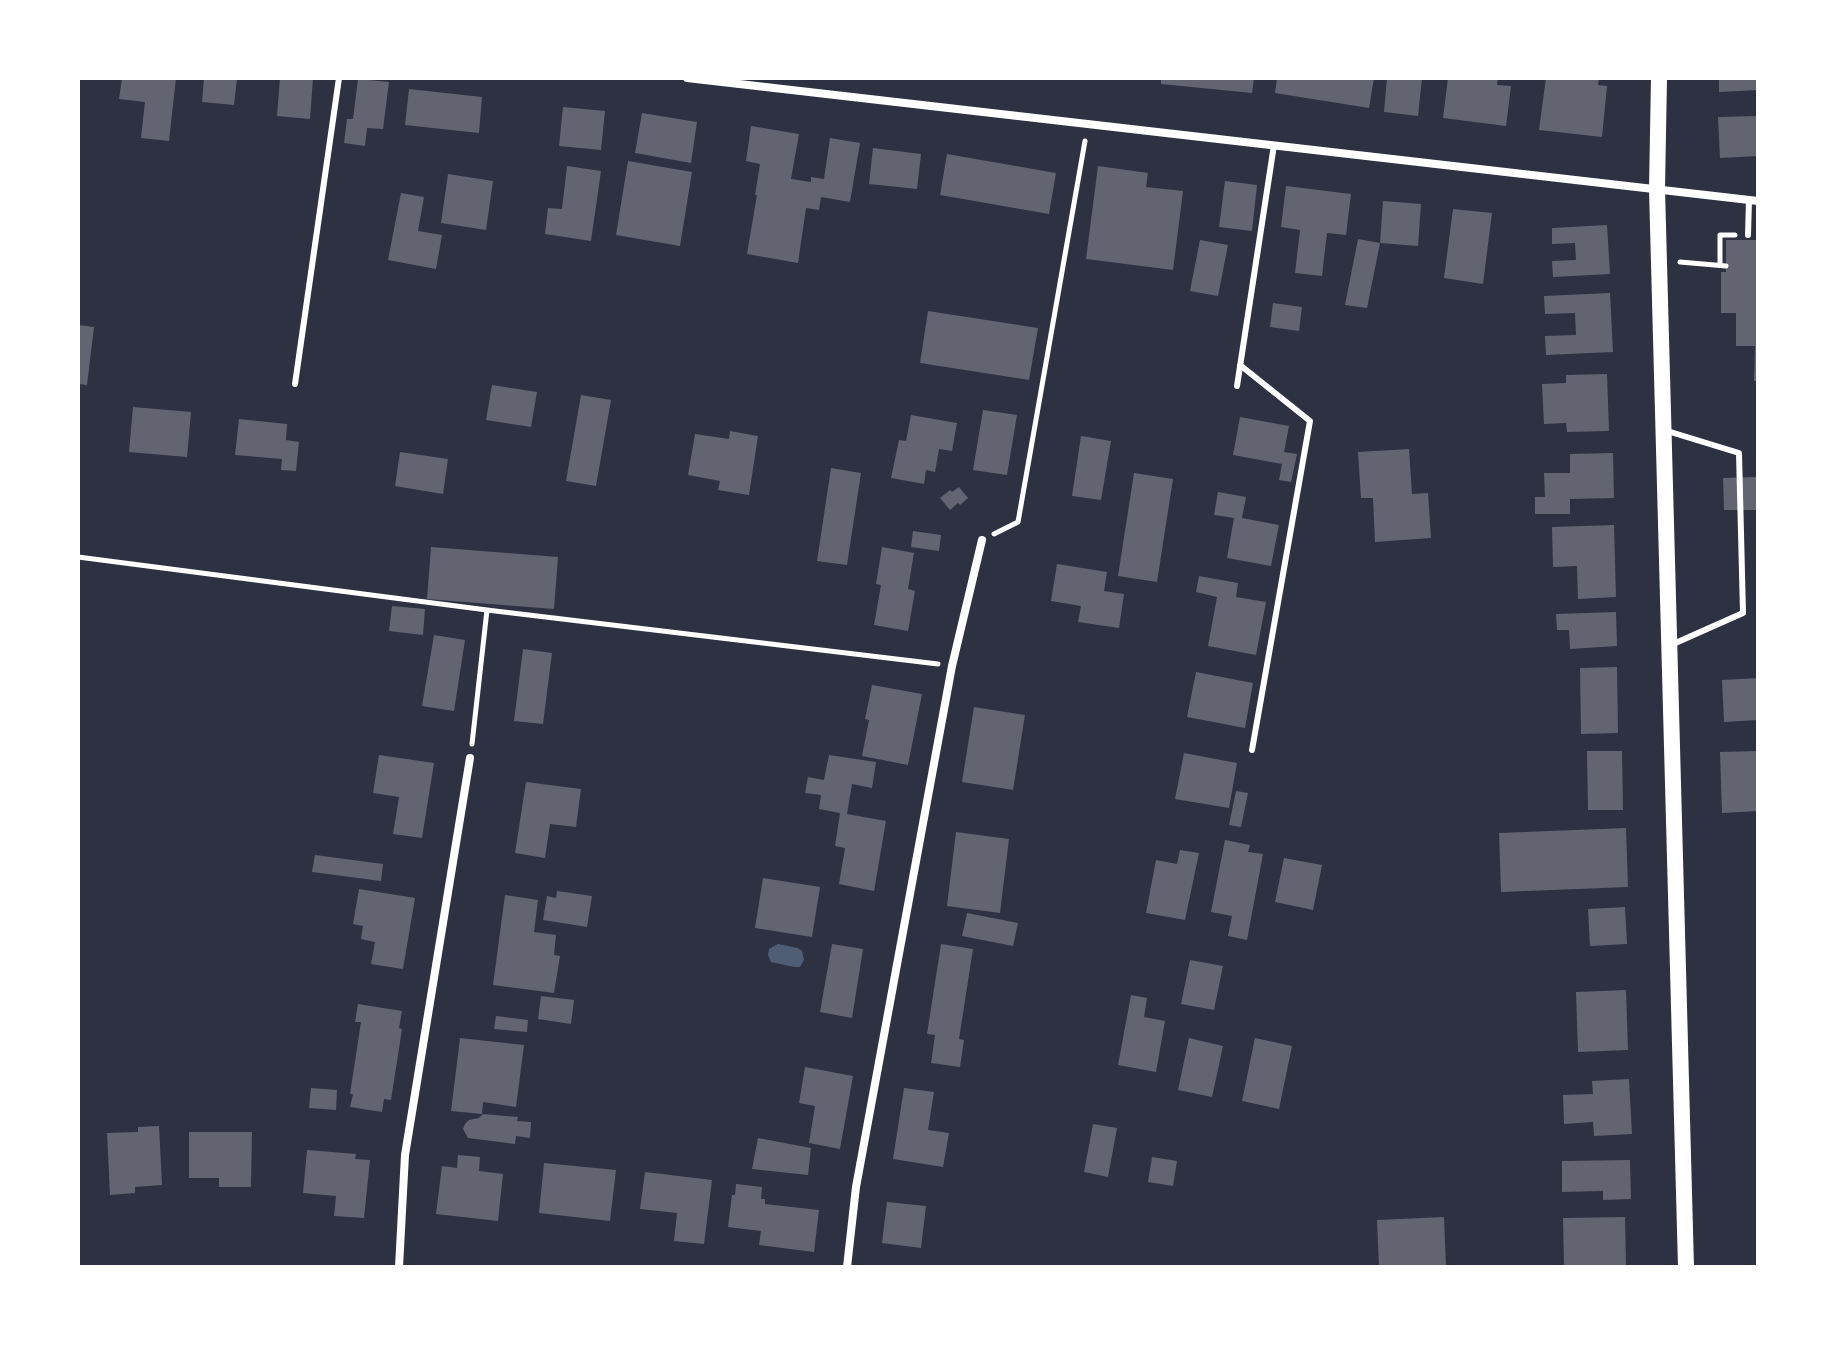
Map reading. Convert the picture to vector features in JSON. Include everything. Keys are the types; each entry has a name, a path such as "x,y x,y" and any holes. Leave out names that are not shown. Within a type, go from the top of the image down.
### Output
{"main road":[{"path":"1659,78 1657,189 1686,1267"}],"street":[{"path":"687,78 1754,200"},
{"path":"847,1267 856,1187 952,666 982,540"},
{"path":"399,1267 405,1155 470,758"}],"lane":[{"path":"295,384 339,78"},
{"path":"1237,386 1274,145"},
{"path":"1748,235 1754,200"},
{"path":"1240,365 1310,421 1252,750"},
{"path":"1664,430 1739,453 1743,613 1670,645"}],"path":[{"path":"982,540 1018,522 1087,124"},
{"path":"1659,261 1723,265 1720,235 1748,235"},
{"path":"78,557 952,666"},
{"path":"470,758 487,610"}],"water":[{"path":"778,944 802,951 804,960 800,967 771,962 769,949"}],"building":[{"path":"122,78 176,78 169,141 141,138 145,102 119,99"},
{"path":"204,78 237,78 234,105 202,102"},
{"path":"280,78 313,78 310,119 277,116"},
{"path":"1161,78 1254,78 1252,93 1161,84"},
{"path":"1277,78 1374,78 1369,108 1275,93"},
{"path":"1387,78 1422,78 1418,116 1384,112"},
{"path":"1448,78 1498,78 1497,85 1511,86 1506,126 1443,118"},
{"path":"1546,78 1599,78 1598,85 1607,86 1602,137 1539,130"},
{"path":"1719,78 1758,78 1758,90 1719,92"},
{"path":"358,79 389,82 383,129 367,128 365,146 344,143 347,119 353,119"},
{"path":"409,89 482,97 479,133 405,125"},
{"path":"563,107 605,111 601,150 559,146"},
{"path":"642,113 697,122 691,163 635,153"},
{"path":"1758,116 1758,156 1720,158 1718,117"},
{"path":"751,126 799,134 791,179 811,182 811,177 824,179 830,138 860,143 850,202 821,197 819,210 806,208 798,263 747,254 760,164 746,161"},
{"path":"873,148 921,154 917,189 869,184"},
{"path":"947,154 1056,173 1049,214 940,195"},
{"path":"628,161 692,172 680,246 616,235"},
{"path":"567,166 601,171 591,241 545,234 548,208 562,209"},
{"path":"1098,166 1148,173 1146,187 1183,191 1173,270 1086,259"},
{"path":"448,174 493,181 486,230 441,223"},
{"path":"1225,181 1257,185 1252,231 1219,227"},
{"path":"1286,186 1351,194 1346,235 1327,233 1322,276 1295,273 1300,230 1281,227"},
{"path":"401,193 424,197 418,231 442,235 436,269 388,260"},
{"path":"1383,201 1421,204 1418,246 1380,243"},
{"path":"1453,209 1492,213 1483,284 1444,278"},
{"path":"1607,225 1610,274 1553,277 1552,261 1576,260 1575,243 1552,244 1552,228"},
{"path":"1358,239 1380,243 1367,308 1345,305"},
{"path":"1200,240 1228,245 1218,296 1190,291"},
{"path":"1726,240 1758,240 1758,381 1754,381 1755,346 1736,346 1736,313 1721,313 1721,272 1726,272"},
{"path":"1610,293 1613,352 1546,355 1545,336 1576,335 1575,313 1545,314 1544,296"},
{"path":"1273,303 1302,307 1299,331 1270,327"},
{"path":"928,311 1038,328 1029,380 920,363"},
{"path":"78,325 94,327 87,385 78,384"},
{"path":"1607,374 1609,431 1567,432 1566,423 1544,424 1542,384 1566,383 1566,375"},
{"path":"492,385 537,392 531,427 486,420"},
{"path":"581,395 611,400 596,486 566,481"},
{"path":"133,407 191,412 187,457 129,452"},
{"path":"983,410 1017,415 1007,475 973,470"},
{"path":"911,415 957,423 952,451 939,449 935,472 926,470 924,484 891,478 899,440 906,441"},
{"path":"1240,417 1289,426 1284,452 1297,454 1291,482 1279,480 1282,464 1233,455"},
{"path":"239,419 287,424 286,440 299,442 296,471 281,470 282,459 235,455"},
{"path":"730,431 758,436 749,495 718,490 720,481 688,475 695,434 729,439"},
{"path":"1081,436 1111,441 1101,500 1072,496"},
{"path":"1409,449 1412,494 1428,493 1431,538 1375,542 1373,498 1361,498 1358,452"},
{"path":"400,452 448,459 443,494 395,486"},
{"path":"1613,453 1614,498 1570,499 1570,514 1535,514 1535,497 1545,497 1544,473 1570,473 1570,454"},
{"path":"831,468 861,473 847,565 817,561"},
{"path":"1134,473 1173,479 1157,582 1118,576"},
{"path":"1757,477 1758,510 1724,510 1723,478"},
{"path":"959,487 968,498 950,510 940,498"},
{"path":"1218,492 1246,497 1242,518 1279,525 1271,566 1227,558 1234,518 1214,515"},
{"path":"1614,525 1616,597 1578,599 1577,566 1553,567 1552,527"},
{"path":"913,531 941,535 939,551 911,547"},
{"path":"431,547 558,557 554,609 427,599"},
{"path":"882,547 914,553 908,589 915,591 908,631 874,625 881,585 876,584"},
{"path":"1057,564 1107,572 1104,591 1124,594 1119,628 1078,622 1081,606 1051,601"},
{"path":"1199,576 1238,583 1236,597 1266,602 1256,655 1208,646 1217,597 1196,592"},
{"path":"392,606 425,609 423,635 389,631"},
{"path":"1616,612 1617,646 1570,649 1569,630 1557,630 1556,614"},
{"path":"434,635 465,640 454,711 422,706"},
{"path":"523,649 552,653 543,724 514,721"},
{"path":"1617,667 1618,733 1581,734 1580,668"},
{"path":"1196,672 1253,683 1245,728 1187,717"},
{"path":"1758,678 1758,720 1724,722 1722,680"},
{"path":"872,685 922,694 908,765 862,756"},
{"path":"974,707 1025,715 1013,790 962,782"},
{"path":"1587,751 1622,751 1623,810 1588,810"},
{"path":"1758,751 1758,811 1722,813 1720,752"},
{"path":"1184,753 1237,763 1229,808 1175,799"},
{"path":"379,755 434,763 422,838 393,834 399,797 373,793"},
{"path":"829,755 876,762 872,788 852,784 847,814 886,821 874,891 839,884 845,848 835,846 840,813 819,809 821,795 805,793 808,777 824,780"},
{"path":"526,782 581,789 576,827 550,824 545,858 515,853"},
{"path":"1236,791 1248,793 1241,827 1229,825"},
{"path":"1626,828 1628,887 1501,892 1499,833"},
{"path":"956,832 1009,839 1000,913 947,906"},
{"path":"1225,840 1250,845 1248,852 1263,854 1247,940 1228,936 1232,916 1211,912"},
{"path":"1180,850 1199,853 1185,920 1146,913 1156,860 1177,864"},
{"path":"315,855 383,864 381,881 312,872"},
{"path":"1284,858 1322,865 1313,910 1275,902"},
{"path":"763,878 820,887 812,937 755,928"},
{"path":"359,889 415,898 403,969 371,964 375,942 361,939 363,926 353,924"},
{"path":"557,891 592,896 587,927 543,920 547,896 556,898"},
{"path":"505,895 538,900 534,932 556,935 554,955 560,956 554,993 493,985"},
{"path":"1625,907 1627,944 1590,946 1588,909"},
{"path":"967,913 1018,923 1013,946 962,936"},
{"path":"832,944 863,949 852,1018 820,1012"},
{"path":"941,944 973,949 959,1039 964,1040 960,1067 931,1063 935,1035 927,1034"},
{"path":"1190,960 1223,966 1214,1010 1181,1004"},
{"path":"1626,990 1628,1050 1578,1052 1576,992"},
{"path":"1131,995 1147,998 1144,1017 1165,1021 1156,1072 1118,1065"},
{"path":"541,996 574,1000 571,1024 538,1019"},
{"path":"358,1004 402,1011 391,1100 384,1099 382,1112 350,1107 361,1022 355,1022"},
{"path":"496,1016 528,1020 527,1032 494,1029"},
{"path":"460,1038 524,1045 516,1107 483,1102 482,1114 451,1111"},
{"path":"1189,1038 1223,1046 1212,1097 1178,1090"},
{"path":"1255,1038 1292,1046 1279,1109 1242,1101"},
{"path":"805,1067 853,1076 840,1149 809,1143 815,1106 799,1103"},
{"path":"1629,1079 1632,1134 1594,1136 1593,1122 1564,1124 1563,1095 1593,1094 1592,1081"},
{"path":"311,1088 337,1090 336,1110 309,1108"},
{"path":"904,1088 934,1092 928,1130 949,1133 943,1167 893,1159"},
{"path":"483,1114 518,1117 517,1121 531,1122 530,1138 516,1136 515,1144 468,1138 463,1129 465,1124"},
{"path":"1093,1124 1117,1128 1108,1177 1084,1172"},
{"path":"159,1126 162,1185 135,1187 135,1193 110,1195 107,1133 138,1132 138,1127"},
{"path":"189,1132 252,1132 251,1187 219,1187 219,1178 189,1178"},
{"path":"758,1138 811,1148 808,1175 752,1169"},
{"path":"307,1150 356,1154 355,1159 370,1160 364,1218 334,1216 336,1196 303,1193"},
{"path":"458,1155 480,1157 479,1171 503,1174 498,1221 436,1214 442,1166 457,1168"},
{"path":"1152,1157 1177,1161 1173,1186 1148,1182"},
{"path":"1630,1160 1631,1199 1603,1200 1603,1191 1562,1192 1562,1161"},
{"path":"544,1163 616,1170 610,1221 539,1213"},
{"path":"645,1172 712,1180 704,1244 674,1241 677,1213 640,1209"},
{"path":"736,1184 762,1187 761,1199 765,1199 765,1204 819,1210 814,1252 759,1245 761,1231 728,1227"},
{"path":"887,1202 926,1206 921,1248 882,1243"},
{"path":"1444,1217 1446,1267 1379,1267 1377,1220"},
{"path":"1625,1217 1626,1267 1564,1267 1563,1218"}]}
